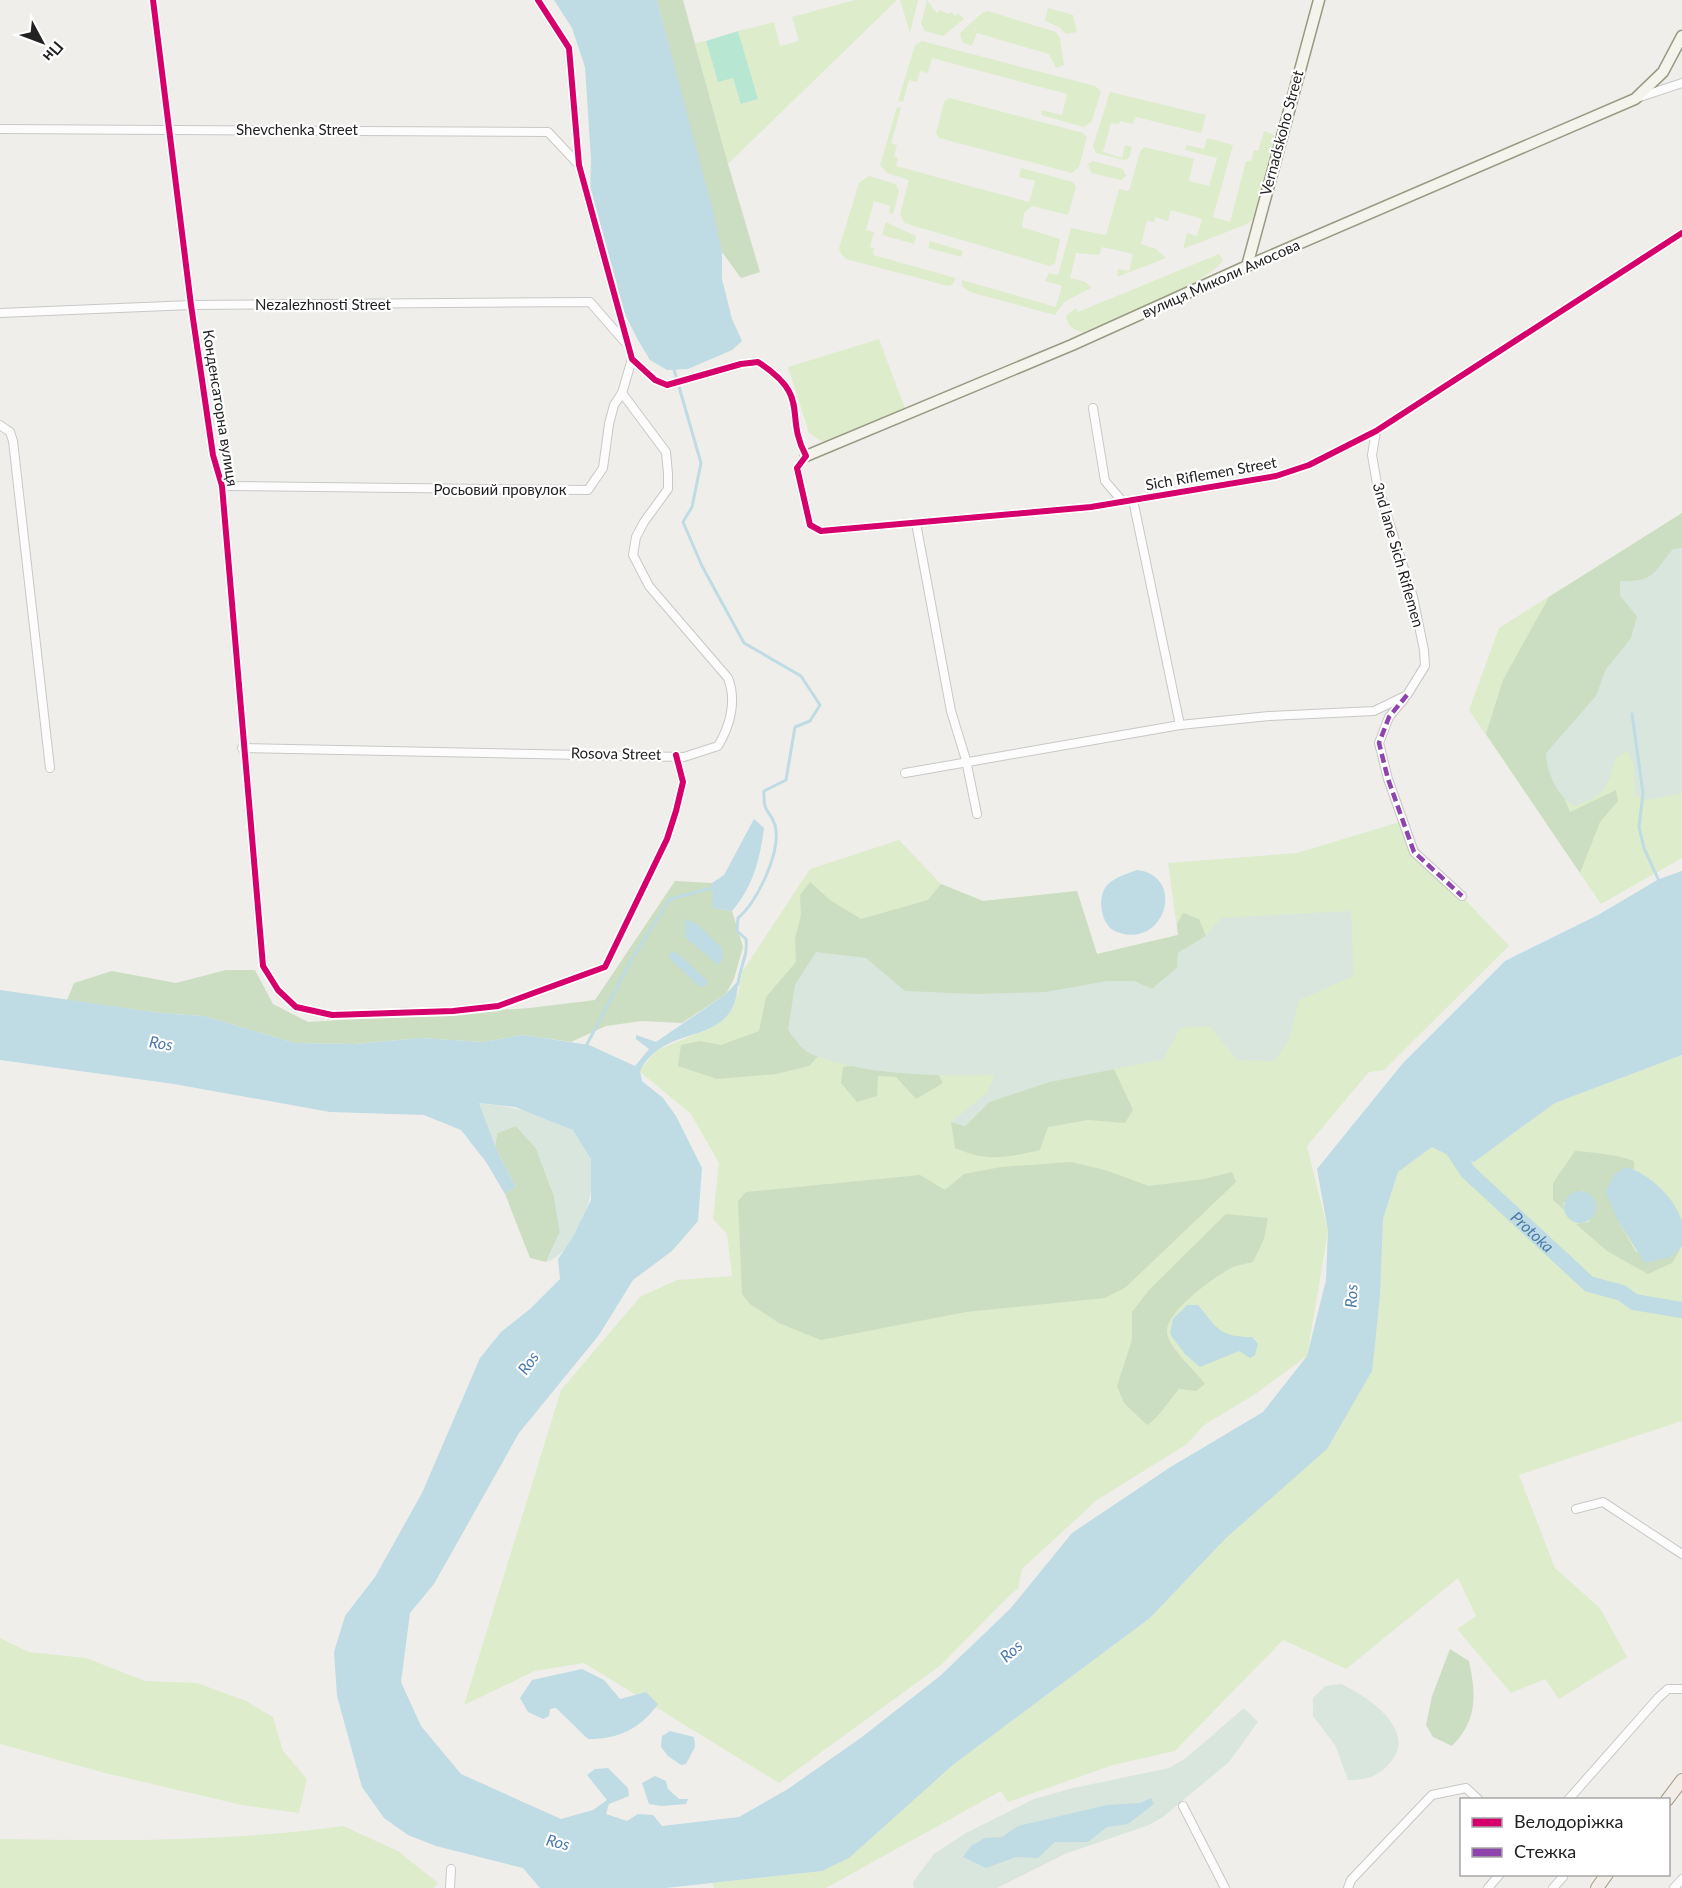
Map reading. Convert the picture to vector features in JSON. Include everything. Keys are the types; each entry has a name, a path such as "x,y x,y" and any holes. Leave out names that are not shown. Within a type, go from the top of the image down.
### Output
{"main road":[{"path":"1668,1798 1682,1780"},
{"path":"1597,1888 1606,1876"}],"street":[{"name":"Конденсаторна вулиця","path":"153,0 171,129 191,305 213,455 222,486 263,966 278,990 296,1007 332,1015 453,1011 498,1006 605,967 667,839 683,782 676,755"},
{"path":"538,0 569,48 579,165 632,358 655,380 671,385 712,371 758,362 784,383 792,395 801,446 806,456"},
{"name":"Vernadskoho Street","path":"1247,266 1319,0"},
{"name":"вулиця Миколи Амосова","path":"1635,99 1663,72 1682,36"},
{"name":"вулиця Миколи Амосова","path":"806,456 1072,345 1247,266 1635,99 1682,82"},
{"name":"Shevchenka Street","path":"0,129 548,132 579,165"},
{"name":"Sich Riflemen Street","path":"806,456 797,468 798,477 810,525 821,531 1123,502 1276,476 1309,465 1376,431 1682,232"},
{"name":"Nezalezhnosti Street","path":"0,313 191,305 590,302 627,344"},
{"name":"Росьовий провулок","path":"222,486 588,490 603,468 614,405 622,393 632,358"},
{"name":"Rosova Street","path":"243,748 676,755 684,757 718,746 726,732 731,714 732,688 728,678 650,586 633,555 636,537 668,489 667,466 666,452 622,393"},
{"path":"1093,408 1105,481 1123,502"},
{"path":"0,424 10,432 13,441 50,768"},
{"name":"3nd lane Sich Riflemen","path":"1376,431 1372,455 1377,484 1413,597 1425,666 1407,695 1389,717 1379,743 1388,778 1414,852 1462,896"},
{"path":"1133,500 1180,725"},
{"path":"916,523 951,711 966,760 977,814"},
{"path":"905,774 966,760 1180,725 1269,716 1374,711 1407,695"},
{"path":"1576,1509 1603,1502 1682,1554"},
{"path":"1570,1798 1658,1698 1668,1689 1682,1689"},
{"path":"1348,1888 1351,1880 1432,1795 1466,1788 1477,1798"},
{"path":"1183,1806 1225,1888"},
{"path":"450,1888 451,1869"},
{"path":"1488,1888 1499,1876"},
{"path":"1553,1888 1563,1876"},
{"path":"1674,1888 1682,1880"}],"green space":[{"path":"657,0 683,0 760,272 741,278 722,252"},
{"path":"855,0 897,0 728,164 695,43 706,41 718,82 733,78 742,104 758,99 738,31 774,22 780,46 799,41 792,17"},
{"path":"900,0 918,0 910,33"},
{"path":"927,0 937,13 940,10 948,14 951,12 955,16 958,13 964,19 943,36 925,31 921,24"},
{"path":"1048,8 1073,15 1077,32 1066,34 1059,27 1045,21"},
{"path":"988,11 1056,32 1060,38 1064,65 1056,68 1049,54 977,33 972,46 962,42 960,34 962,31 982,13"},
{"path":"738,31 758,99 741,104 733,78 718,82 706,41"},
{"path":"922,41 1095,86 1101,91 1092,121 1084,127 1041,115 1042,110 1062,115 1067,94 932,58 928,73 920,71 917,82 909,80 903,102 898,101 915,45"},
{"path":"1110,92 1206,115 1201,133 1136,117 1133,124 1120,121 1119,124 1111,123 1103,152 1122,158 1125,145 1132,147 1129,158 1124,160 1096,153 1093,146"},
{"path":"950,98 1083,133 1087,137 1079,167 1072,173 939,138 936,133 944,102"},
{"path":"897,107 901,108 891,143 897,145 894,156 898,158 896,166 1029,202 1035,181 1019,177 1021,168 1073,182 1076,187 1068,215 1032,206 1024,213 1022,227 1060,239 1055,264 1050,266 904,223 900,214 909,180 887,173 880,165"},
{"path":"1264,131 1275,138 1253,219 1247,224 1183,249 1187,233 1197,236 1202,219 1171,210 1168,221 1155,217 1154,222 1147,221 1141,244 1156,249 1166,258 1117,277 1118,269 1129,271 1133,254 1102,247 1099,255 1076,253 1070,278 1086,282 1091,288 1064,302 1055,315 970,292 962,286 962,280 1056,307 1062,286 1045,281 1049,273 1058,275 1071,228 1106,235 1119,189 1129,191 1140,152 1144,147 1194,159 1189,181 1209,186 1217,158 1185,150 1187,145 1204,149 1207,138 1233,145 1213,217 1230,222 1246,161 1251,161 1254,150 1258,151"},
{"path":"1093,161 1123,169 1126,176 1121,180 1091,173 1088,164"},
{"path":"869,176 896,184 899,191 893,214 889,213 890,206 874,201 866,230 874,232 870,247 874,248 873,255 956,278 952,285 948,286 846,259 841,254 839,248 859,183"},
{"path":"886,222 916,236 914,244 882,235"},
{"path":"930,241 963,251 961,257 928,248"},
{"path":"1219,254 1223,260 1216,268 1182,289 1136,311 1083,332 1069,325 1066,316 1076,308 1078,312"},
{"path":"879,339 906,411 831,442 821,441 809,433 788,367"},
{"path":"1682,513 1682,858 1601,904 1469,710 1499,628"},
{"path":"1682,513 1682,667 1565,800 1570,812 1616,790 1618,801 1600,822 1580,873 1486,734 1503,680 1549,597"},
{"path":"1403,821 1423,855 1509,946 1384,1070 1369,1072 1307,1146 1328,1231 1307,1356 1254,1395 1204,1425 1187,1444 1097,1500 1022,1569 1018,1589 941,1665 779,1783 584,1663 535,1671 464,1705 561,1390 640,1297 677,1280 732,1276 727,1234 713,1219 719,1163 691,1114 639,1071 657,1050 713,1027 738,994 742,972 810,869 899,840 941,884 983,901 1077,891 1097,954 1178,935 1168,863 1297,853"},
{"path":"675,881 712,883 714,908 732,911 743,947 734,979 726,994 682,1023 642,1021 606,1026 571,1042 523,1035 483,1042 421,1038 355,1044 295,1043 204,1016 161,1013 67,1000 74,983 112,971 176,983 226,970 255,970 273,1004 308,1022 530,1008 595,1000"},
{"path":"810,882 830,900 861,919 928,900 941,884 983,901 1077,891 1097,954 1178,935 1177,924 1183,913 1199,919 1206,936 1178,953 1177,968 1152,989 1134,981 929,1058 943,1083 916,1099 896,1077 878,1076 877,1096 857,1102 841,1083 843,1067 887,1062 807,1053 818,1056 809,1066 776,1074 717,1079 678,1066 681,1045 699,1041 721,1045 759,1031 766,997 796,962 795,939 801,915 800,895"},
{"path":"1682,1055 1682,1421 1519,1475 1555,1568 1600,1608 1627,1657 1559,1699 1545,1679 1511,1693 1457,1629 1476,1616 1458,1578 1346,1669 1283,1640 1175,1751 1113,1765 1008,1802 1001,1791 826,1888 714,1888 712,1883 822,1871 849,1858 954,1764 1150,1618 1226,1538 1380,1296 1383,1219 1398,1172 1432,1147 1454,1158 1474,1162 1555,1103"},
{"path":"1114,1069 1133,1110 1125,1123 1088,1120 1048,1127 1040,1150 1006,1157 987,1157 955,1148 951,1122 965,1126 989,1102 1049,1082"},
{"path":"516,1126 536,1148 554,1196 560,1232 546,1262 530,1258 505,1194 516,1187 495,1146 497,1133"},
{"path":"1575,1151 1613,1155 1634,1161 1634,1169 1626,1167 1618,1221 1636,1252 1671,1257 1682,1246 1672,1263 1648,1274 1607,1251 1576,1224 1589,1222 1596,1204 1582,1190 1563,1203 1564,1210 1553,1200 1553,1183"},
{"path":"1071,1162 1105,1170 1149,1186 1204,1179 1232,1172 1236,1182 1126,1287 1105,1298 966,1312 821,1340 779,1323 750,1304 742,1294 738,1201 746,1192 920,1175 945,1190 964,1174 1001,1167"},
{"path":"1226,1214 1268,1218 1264,1239 1253,1262 1233,1267 1213,1279 1182,1305 1174,1315 1167,1332 1172,1345 1205,1384 1196,1391 1179,1389 1147,1425 1124,1403 1117,1386 1132,1340 1132,1312 1149,1290"},
{"path":"0,1638 29,1652 86,1658 145,1681 197,1683 246,1701 273,1717 283,1751 307,1779 299,1813 242,1805 105,1773 0,1744"},
{"path":"1450,1649 1469,1661 1474,1696 1467,1726 1452,1746 1433,1737 1426,1725 1432,1696"},
{"path":"343,1826 398,1851 438,1883 433,1888 0,1888 0,1839 215,1838"}],"shaded area":[{"path":"1682,548 1682,793 1647,800 1635,796 1633,763 1627,751 1616,758 1604,790 1593,798 1574,806 1554,783 1548,769 1546,753 1596,696 1606,669 1631,638 1637,616 1620,596 1620,581 1641,580 1647,577 1657,569 1673,549"},
{"path":"1351,911 1354,976 1299,1000 1290,1037 1275,1061 1237,1060 1210,1026 1180,1028 1164,1059 1049,1082 989,1102 965,1126 951,1122 987,1093 995,1075 926,1075 852,1066 830,1061 807,1051 788,1030 795,985 816,952 866,958 905,991 976,994 1046,992 1107,981 1134,981 1152,989 1177,968 1178,953 1206,936 1221,918"},
{"path":"478,1103 515,1109 556,1121 575,1132 589,1153 593,1172 588,1203 576,1234 557,1257 546,1262 560,1232 554,1196 536,1148 516,1126 497,1133 495,1146"},
{"path":"1341,1684 1376,1706 1395,1728 1398,1740 1397,1752 1389,1764 1376,1775 1348,1780 1335,1745 1313,1716 1313,1698 1325,1686"},
{"path":"1244,1708 1258,1722 1229,1762 1163,1817 1149,1825 1065,1854 997,1888 914,1888 913,1882 934,1854 964,1834 1034,1799 1073,1788 1169,1768 1186,1758"}],"water":[{"path":"554,0 657,0 714,215 722,252 722,279 732,319 742,341 732,350 688,369 667,370 650,360 610,285 590,200 591,159 585,67 572,28"},
{"path":"754,819 764,828 758,862 750,882 732,911 713,908 712,883 724,875"},
{"path":"1137,870 1152,875 1162,885 1165,897 1164,910 1158,922 1147,931 1134,935 1117,932 1108,925 1102,913 1103,893 1111,882"},
{"name":"Ros","path":"1682,871 1682,1055 1555,1103 1474,1162 1454,1158 1432,1147 1398,1172 1383,1219 1380,1296 1372,1371 1327,1449 1226,1538 1150,1618 954,1764 849,1858 822,1871 666,1888 540,1888 523,1868 436,1846 408,1835 384,1818 362,1787 337,1696 334,1652 345,1616 375,1577 422,1493 480,1358 501,1332 530,1309 560,1279 558,1259 572,1239 591,1200 591,1159 573,1130 515,1107 479,1103 495,1146 516,1187 505,1194 486,1162 461,1130 424,1115 330,1112 174,1084 0,1060 0,990 161,1013 204,1016 295,1043 355,1044 421,1038 483,1042 523,1035 589,1045 635,1066 649,1049 636,1039 636,1035 656,1042 726,994 738,981 734,1003 726,1017 713,1027 666,1045 652,1055 640,1071 642,1081 663,1098 676,1116 702,1168 698,1221 672,1251 633,1280 599,1335 519,1433 434,1584 410,1613 401,1682 421,1726 461,1774 561,1819 593,1810 607,1800 587,1775 595,1769 608,1768 628,1788 629,1796 609,1804 606,1814 627,1821 638,1814 653,1815 662,1826 739,1817 788,1789 862,1737 940,1676 1010,1609 1072,1533 1169,1468 1263,1412 1307,1356 1326,1280 1328,1231 1317,1169 1403,1063 1505,961 1598,915 1659,879"},
{"path":"685,919 697,924 722,948 723,959 718,965 685,937"},
{"path":"677,953 707,980 707,985 700,987 670,959 669,954"},
{"path":"1626,1167 1652,1181 1668,1196 1679,1213 1682,1222 1682,1246 1671,1257 1645,1263 1618,1221 1605,1192 1614,1175"},
{"path":"1580,1191 1591,1196 1596,1207 1591,1218 1580,1223 1569,1218 1564,1207 1569,1196"},
{"path":"1187,1305 1198,1305 1225,1333 1252,1337 1258,1344 1255,1355 1250,1358 1239,1351 1200,1367 1185,1354 1170,1334 1173,1319"},
{"path":"582,1669 604,1680 620,1699 646,1692 658,1704 644,1720 628,1731 599,1739 588,1739 556,1708 550,1709 549,1716 543,1719 528,1712 520,1698 532,1680"},
{"path":"670,1731 694,1737 695,1747 686,1764 681,1765 668,1756 661,1747 662,1736"},
{"path":"655,1776 666,1781 668,1789 679,1799 688,1799 686,1804 661,1806 649,1804 642,1783"},
{"path":"1151,1798 1154,1804 1128,1824 1107,1827 1088,1842 1055,1842 1038,1858 1016,1857 986,1868 963,1857 971,1846 985,1838 1002,1837 1018,1826 1107,1805 1140,1803"}],"waterway":[{"path":"673,366 701,463 692,507 683,522 702,566 744,643 801,676 820,705 810,721 795,727 786,780 764,791 766,808 775,825 775,848 760,888 738,918 737,931 746,939 745,956 738,984"},
{"path":"1632,714 1643,793 1639,827 1644,848 1659,881"},
{"path":"585,1048 633,957 670,899 716,887"},
{"name":"Protoka","path":"1448,1142 1468,1172 1589,1284 1622,1293 1634,1302 1682,1310"}],"marked path":[{"path":"1407,695 1389,717 1379,743 1388,779 1414,852 1462,896"}],"cycle path":[{"path":"153,0 191,305 213,455 222,486 263,966 278,990 296,1007 332,1015 453,1011 498,1006 605,967 667,839 683,782 676,755"},
{"path":"538,0 569,48 579,165 632,359 655,380 667,385 741,364 758,362 775,375 785,386 794,406 800,441 806,456 797,468 810,525 821,531 1091,507 1276,476 1309,465 1376,431 1682,233"}]}
